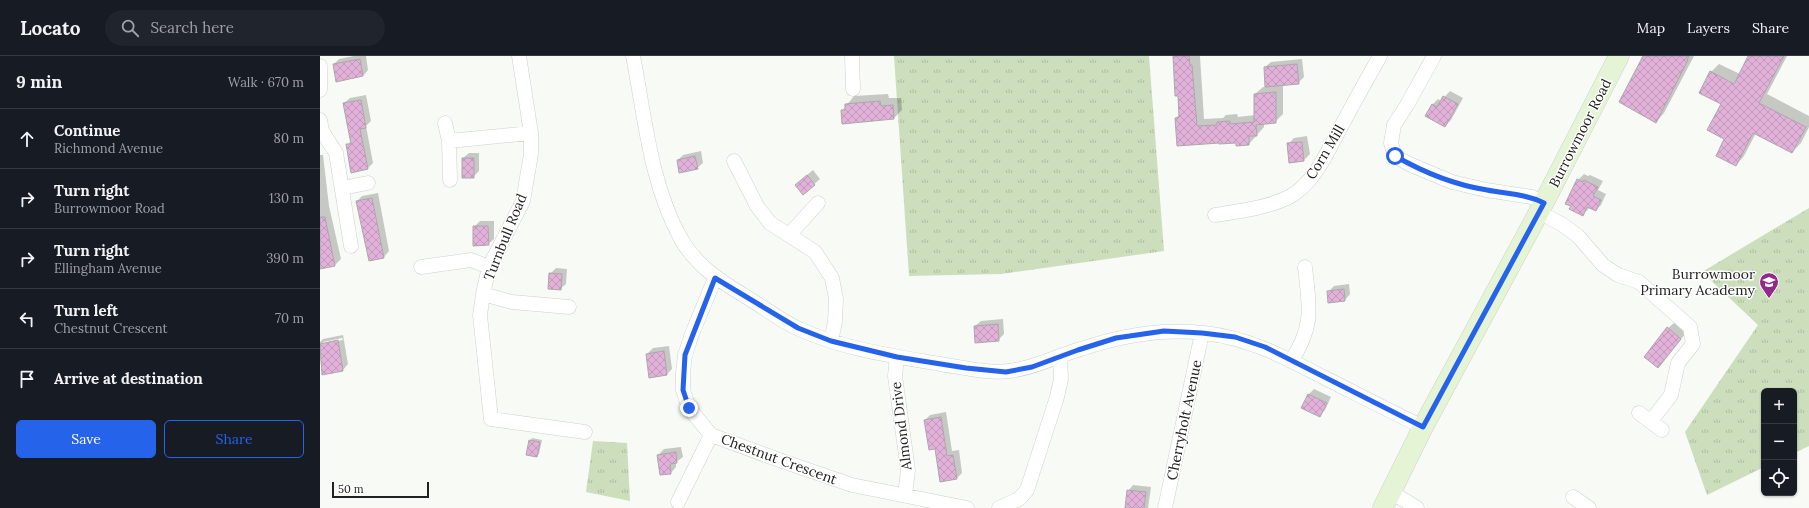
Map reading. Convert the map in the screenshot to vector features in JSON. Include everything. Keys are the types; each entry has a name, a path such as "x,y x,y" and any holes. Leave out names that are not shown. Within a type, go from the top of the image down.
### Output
{"street":[{"name":"Turnbull Road","path":"519,56 531,134 531,154 522,201 489,267 483,294 480,315 491,419 584,432"},
{"path":"633,56 651,160 681,239 695,259 715,278 798,328 831,341 897,357 966,368 1006,372 1032,367 1116,338 1164,331 1202,333 1235,337 1265,347 1423,427"},
{"path":"852,56 853,89"},
{"name":"Corn Mill","path":"1215,215 1259,208 1290,196 1301,189 1311,178 1327,154 1380,56"},
{"path":"1434,56 1424,76 1394,125 1391,143 1395,156 1409,164 1452,182 1486,190 1532,197 1542,208 1578,236 1603,265 1618,275 1639,282 1690,327 1693,344 1678,364 1671,395 1651,421"},
{"name":"Burrowmoor Road","path":"1387,500 1423,427 1542,208 1619,56"},
{"path":"320,66 320,90"},
{"path":"320,120 322,131 336,153 351,246"},
{"path":"445,123 449,141 450,180"},
{"path":"449,141 531,134"},
{"path":"734,161 757,206 770,223 815,252 832,278 836,299 835,322 831,341"},
{"path":"342,188 368,183"},
{"path":"789,235 818,203"},
{"path":"420,267 471,260 489,267"},
{"path":"1291,361 1302,344 1309,317 1305,267"},
{"name":"Chestnut Crescent","path":"715,278 692,334 685,355 683,373 683,390 689,408 711,435 852,485 967,508"},
{"path":"483,294 512,302 569,307"},
{"name":"Cherryholt Avenue","path":"1165,508 1202,333"},
{"name":"Almond Drive","path":"897,357 895,376 908,470 905,495"},
{"path":"998,508 1019,499 1026,490 1057,397 1061,379 1060,357"},
{"path":"1639,413 1662,430"},
{"path":"678,502 711,435"},
{"path":"1573,497 1589,508"},
{"path":"1387,500 1417,508"}],"green space":[{"path":"894,56 1149,56 1164,251 1001,274 909,276"},
{"path":"1809,208 1809,446 1797,452 1797,388 1761,388 1761,468 1707,495 1685,432 1758,325 1702,272"},
{"path":"593,441 627,443 630,501 586,492"}],"building":[{"path":"1173,56 1189,56 1190,65 1192,65 1197,126 1217,125 1217,122 1230,121 1230,124 1254,122 1254,94 1276,92 1276,123 1256,125 1257,136 1249,136 1249,145 1236,146 1236,143 1219,143 1177,146 1175,118 1179,117 1178,96 1175,96"},
{"path":"1643,56 1689,56 1656,123 1619,102"},
{"path":"1748,56 1784,56 1759,103 1806,127 1792,153 1753,133 1736,166 1716,156 1724,139 1707,130 1721,104 1699,93 1710,71 1734,84"},
{"path":"360,59 363,76 336,82 333,64"},
{"path":"1297,64 1299,84 1265,87 1264,67"},
{"path":"1443,96 1458,104 1445,127 1425,116 1432,104 1437,107"},
{"path":"361,100 366,128 360,129 368,169 351,173 346,144 351,144 343,103"},
{"path":"880,101 881,106 893,105 894,119 842,124 841,110 845,110 845,104"},
{"path":"1302,142 1304,161 1289,163 1287,143"},
{"path":"695,156 698,169 679,173 677,160"},
{"path":"462,158 474,158 474,178 462,178"},
{"path":"807,175 815,185 803,195 795,185"},
{"path":"1577,179 1583,182 1584,180 1598,187 1593,196 1601,200 1596,211 1587,207 1583,216 1569,209 1571,206 1565,204"},
{"path":"372,198 384,258 369,261 356,201"},
{"path":"320,217 325,217 335,266 320,269"},
{"path":"473,226 488,226 489,245 473,246"},
{"path":"549,273 562,274 561,290 548,289"},
{"path":"1344,289 1345,301 1328,303 1327,291"},
{"path":"998,324 999,341 975,343 974,326"},
{"path":"1667,327 1681,339 1658,368 1644,357"},
{"path":"338,340 343,371 322,375 320,344"},
{"path":"664,351 667,375 649,378 646,354"},
{"path":"1308,394 1327,403 1320,417 1301,408"},
{"path":"941,417 947,456 953,455 957,479 940,482 935,449 929,450 924,420"},
{"path":"529,440 540,442 537,457 526,455"},
{"path":"676,452 677,463 670,464 671,474 660,475 657,455"},
{"path":"1127,490 1146,492 1144,508 1125,508"}],"place":[{"name":"Burrowmoor Primary Academy","path":"1769,299"}],"route":[{"path":"689,408 683,390 685,355 715,278 798,328 831,341 897,357 966,368 1006,372 1032,367 1116,338 1164,331 1202,333 1235,337 1265,347 1423,427 1544,203 1532,197 1486,190 1452,182 1409,164 1395,156"}]}
